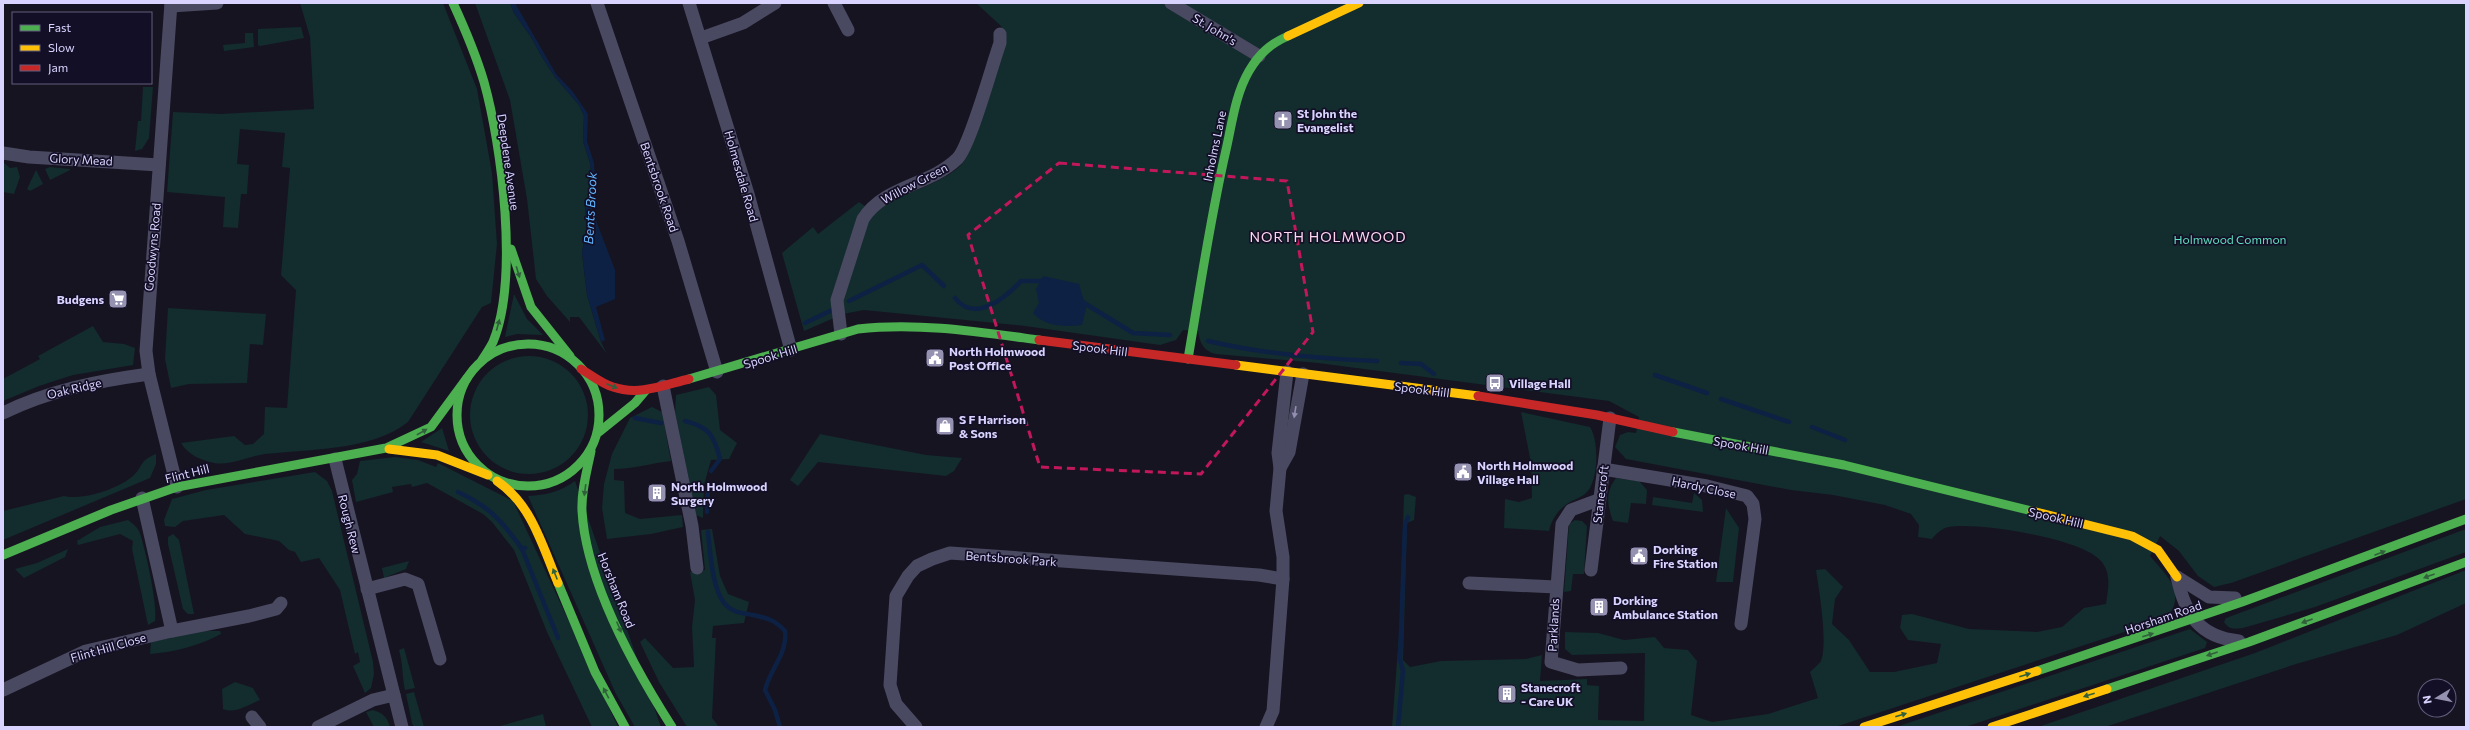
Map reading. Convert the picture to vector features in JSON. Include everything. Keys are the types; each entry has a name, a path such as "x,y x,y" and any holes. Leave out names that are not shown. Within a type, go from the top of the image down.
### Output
{"main road":[{"name":"Deepdene Avenue","path":"454,3 473,46 485,83 497,141 506,235 502,310 493,341 482,360"},
{"name":"Inholms Lane","path":"1188,359 1218,185 1236,104 1248,73 1259,56 1272,43 1291,32 1360,3"},
{"name":"Deepdene Avenue","path":"506,235 531,307 579,367"},
{"name":"Spook Hill","path":"579,367 612,387 628,391 646,390 717,372 841,334 882,326 911,326 1188,359 1476,396 1610,418 1694,437 1844,465 2132,536 2158,550 2177,577"},
{"path":"491,477 520,485 538,485 560,478 576,467 591,451 599,432 598,400 593,384 579,367 559,351 544,346 524,344 502,349 482,360 467,378 459,402 458,421 462,443 470,458 491,477 513,492 531,518 595,672 626,727"},
{"name":"Flint Hill","path":"3,555 142,498 178,487 335,459 386,448 431,427 467,378"},
{"path":"599,432 635,403 646,390"},
{"name":"Flint Hill","path":"386,448 437,455 491,477"},
{"name":"Horsham Road","path":"591,451 582,509 590,555 620,630 642,677 672,727"},
{"name":"Horsham Road","path":"1864,727 2193,620 2339,569 2466,519"},
{"path":"1992,727 2249,642 2466,562"}],"street":[{"path":"171,5 217,3"},
{"name":"Bentsbrook Road","path":"597,3 678,242 717,372"},
{"name":"Holmesdale Road","path":"689,3 748,194 790,350"},
{"path":"701,38 743,23 775,3"},
{"path":"834,3 848,30"},
{"name":"St. John's","path":"1171,3 1259,56"},
{"name":"Goodwyns Road","path":"171,5 146,328 149,374 178,487"},
{"name":"Willow Green","path":"841,334 837,300 863,219 871,207 884,197 933,176 958,159 967,143 1000,43 1000,34"},
{"name":"Glory Mead","path":"3,153 159,165"},
{"path":"1266,727 1273,711 1283,579 1283,557 1276,511 1280,468 1278,453 1287,372"},
{"name":"Oak Ridge","path":"3,413 42,396 82,384 149,374"},
{"path":"1280,468 1289,452 1303,374"},
{"path":"663,386 692,526 697,568"},
{"name":"Stanecroft","path":"1591,570 1598,500 1610,418"},
{"name":"Rough Rew","path":"335,459 402,727"},
{"name":"Hardy Close","path":"1603,469 1707,486 1747,496 1753,504 1754,519 1741,624"},
{"path":"142,498 172,631"},
{"name":"Parklands","path":"1598,500 1571,510 1562,524 1551,662 1578,670 1621,668"},
{"name":"Bentsbrook Park","path":"916,727 896,704 890,685 896,596 908,576 917,566 932,559 950,553 1259,575 1283,579"},
{"name":"Spook Hill","path":"2177,577 2209,597 2221,599 2264,595"},
{"name":"Spook Hill","path":"2177,577 2180,592 2193,620 2211,634 2223,639 2249,642"},
{"path":"367,589 405,579 418,584 440,659"},
{"name":"Parklands","path":"1469,583 1556,587"},
{"name":"Flint Hill Close","path":"3,690 70,657 100,648 172,631 249,616 276,609 281,603"},
{"path":"318,727 373,700 394,694"}],"highlighted area":[{"path":"1059,163 1287,181 1313,332 1201,474 1040,467 968,235"}],"green space":[{"path":"300,3 443,3 477,89 492,173 497,244 491,303 482,307 408,422 393,431 377,439 359,444 265,454 233,462 220,464 214,463 195,456 187,451 181,443 234,436 245,445 253,444 264,434 265,407 287,408 296,290 281,275 290,168 282,167 285,133 240,129 237,164 249,165 247,194 241,194 238,228 223,227 225,197 167,192 173,112 221,114 314,109 310,37"},
{"path":"475,3 510,3 514,13 531,37 555,77 579,105 584,116 583,141 590,163 592,183 585,210 587,224 582,253 587,295 601,342 607,354 579,317 570,317 570,322 547,296 536,279 527,199 510,100"},
{"name":"Holmwood Common","path":"976,3 2466,3 2466,499 2231,583 2214,587 2198,576 2179,551 2160,536 2150,556 2163,570 2175,592 2173,609 2167,618 1835,727 1392,727 1400,621 1404,495 1408,494 1416,497 1414,520 1407,523 1403,660 1410,667 1441,661 1526,659 1542,655 1540,681 1587,679 1587,685 1599,686 1598,720 1644,721 1645,653 1572,655 1565,649 1565,632 1598,633 1624,640 1655,637 1664,648 1688,650 1697,661 1691,715 1712,722 1768,714 1818,698 1810,672 1821,661 1824,642 1816,570 1825,569 1843,587 1835,599 1832,624 1849,640 1870,672 1894,672 1937,663 1941,644 1908,640 1900,628 1902,615 1912,614 1969,629 2037,632 2062,627 2084,608 2106,604 2108,587 2107,571 2101,561 2090,553 2073,545 2052,539 2004,529 1963,526 1944,529 1937,533 1932,539 1918,537 1919,525 1911,514 1885,505 1833,495 1791,490 1626,459 1615,447 1620,435 1628,432 1636,433 1639,417 1609,401 1318,363 1216,354 1205,349 1198,331 1183,330 1176,340 1160,345 1025,326 864,310 843,314 804,331 782,253 813,227 818,234 859,202 875,213 895,199 940,180 960,166 966,157 973,143 986,104 1003,33 1001,26"},
{"path":"301,27 304,38 260,46 258,45 258,29"},
{"path":"245,33 253,33 254,47 224,51 223,45 245,43"},
{"path":"143,87 153,87 149,138 142,149 135,151 138,121 141,121"},
{"path":"3,162 10,168 17,167 20,177 14,194 3,192"},
{"path":"50,167 70,170 50,180 45,169"},
{"path":"36,170 43,184 30,191 27,189"},
{"path":"514,294 527,319 543,335 517,334 505,337"},
{"path":"168,308 266,314 263,345 250,344 247,383 189,384 171,388 165,359"},
{"path":"93,326 103,342 124,344 135,348 133,365 73,375 39,386 3,401 3,379 40,359 38,356"},
{"path":"529,356 540,357 552,361 571,373 583,392 587,404 587,426 583,438 571,457 552,469 540,473 529,474 518,473 506,469 487,457 475,438 471,426 470,415 471,404 475,392 487,373 506,361 518,357"},
{"path":"709,387 716,395 720,430 737,443 729,459 711,460 704,485 703,518 696,515 675,412 676,395"},
{"path":"652,407 662,412 671,461 614,469 614,480 624,481 625,513 640,519 682,515 683,527 651,534 607,539 602,508 604,484 612,454 630,418"},
{"path":"1521,412 1590,427 1595,441 1595,470 1590,487 1586,493 1570,502 1559,511 1552,522 1549,531 1504,528 1505,499 1519,502 1532,498 1531,463"},
{"path":"442,428 449,451 421,442"},
{"path":"820,434 926,455 962,458 954,471 946,476 818,462 798,486 790,480"},
{"path":"156,454 156,464 150,478 3,540 3,511 64,496 81,497 111,489 128,480 137,472 144,461"},
{"path":"395,457 418,460 436,467 438,463 513,501 618,727 592,727 547,632 514,550 492,522 483,514 427,483 412,487 411,484 392,487 393,492 356,502 352,480 357,474 360,461"},
{"path":"315,472 327,481 332,491 373,662 374,674 371,688 365,693 353,666 360,662 358,652 355,654 340,590 319,558 301,562 295,552 289,550 279,541 245,534 224,515 183,521 175,527 165,526 164,520 172,499 206,490"},
{"path":"1616,478 1639,481 1647,490 1646,504 1631,503 1628,523 1613,521 1609,509 1608,499 1610,489"},
{"path":"575,481 661,727 635,727 616,694 528,496 553,492 564,488"},
{"path":"1694,493 1702,500 1703,512 1652,505 1653,497 1692,503"},
{"path":"1726,508 1739,528 1733,582 1716,582"},
{"path":"128,520 139,531 150,576 155,603 155,621 148,625 132,549 133,541 120,534 78,545 77,541 100,527"},
{"path":"1575,520 1582,521 1587,526 1584,574 1573,574 1571,591 1564,592 1569,524"},
{"path":"712,529 720,576 728,594 749,602 744,623 713,626 712,638 716,638 712,718 719,727 687,727 659,682 640,642 645,638 673,668 694,667 692,627 695,600 690,572 705,570 701,530"},
{"path":"2466,529 2466,552 2315,607 2243,628 2232,628 2224,622 2226,618"},
{"path":"173,534 179,540 194,614 188,614 183,609 168,544 168,537"},
{"path":"68,549 65,557 24,578 15,569 37,563"},
{"path":"409,561 406,569 384,578 382,568"},
{"path":"2466,570 2466,603 2397,635 2296,664 2105,727 2038,727 2255,653"},
{"path":"2190,629 2207,642 2205,648 1965,727 1896,727"},
{"path":"202,631 220,631 221,634 186,648 150,654 151,642"},
{"path":"404,648 415,688 405,690 399,650"},
{"path":"235,682 253,688 260,700 237,710 223,709 222,689"},
{"path":"414,692 424,727 414,727 412,723 406,694"},
{"path":"373,710 384,716 390,727 374,727 366,712"},
{"path":"543,714 546,727 500,727 500,726"}],"water":[{"path":"510,3 515,3 556,74 573,92 588,114 587,141 594,163 595,182 590,199 592,210 615,270 615,299 596,307 605,340 601,342 587,295 582,253 587,224 585,210 592,183 590,163 583,141 584,116 579,105 555,77 531,37 514,13"},
{"path":"1043,276 1079,284 1086,308 1082,325 1056,325 1043,321 1033,313 1039,303 1036,289"}],"waterway":[{"path":"849,301 922,265 944,286"},
{"path":"955,298 963,305 972,309 981,308 999,300 1021,281 1047,281"},
{"path":"1081,301 1133,333 1170,335"},
{"path":"805,323 832,310"},
{"path":"1208,341 1229,346 1292,355 1377,361"},
{"path":"1401,363 1421,364 1434,374"},
{"path":"1655,375 1707,393"},
{"path":"1721,399 1789,422"},
{"name":"Bents Brook","path":"635,418 661,423"},
{"name":"Bents Brook","path":"685,421 705,429 713,438 720,459 711,471"},
{"path":"1812,427 1845,440"},
{"name":"Bents Brook","path":"707,512 708,485"},
{"path":"458,492 487,509 508,530 522,549"},
{"path":"1398,727 1403,671 1400,660 1405,524 1408,517"},
{"name":"Bents Brook","path":"708,532 715,582 722,600 733,610 770,620 778,624 785,631 784,647 767,682 765,690 775,710 780,727"},
{"path":"525,548 522,549 558,638"}],"traffic: fast":[{"path":"453,3 470,42 484,82 491,109 502,176 505,212 505,284 501,315 493,342 482,360"},
{"path":"1188,359 1215,202 1232,120 1240,90 1244,80 1257,59 1270,46 1288,36"},
{"path":"511,249 531,307 570,356"},
{"path":"689,379 858,329 881,327 926,327 972,331 1039,340"},
{"path":"528,344 549,347 573,360 583,370 596,394 599,415 596,436 583,460 573,470 549,483 528,486 507,483 483,470 473,460 460,436 457,415 460,394 473,370 483,360 507,347 528,344"},
{"path":"3,555 111,510 177,487 386,448 431,427 467,378"},
{"path":"599,432 635,403 646,390"},
{"path":"1673,432 1844,465 2032,511"},
{"path":"591,451 583,488 582,511 585,538 593,566 602,595 628,652 672,727"},
{"path":"2037,671 2242,602 2466,519"},
{"path":"2107,689 2249,642 2466,562"},
{"path":"558,583 595,672 625,727"}],"traffic: slow":[{"path":"1288,36 1359,3"},
{"path":"1236,365 1478,396"},
{"path":"389,449 437,455 488,475"},
{"path":"497,481 519,502 535,527 558,583"},
{"path":"2032,511 2132,536 2158,550 2177,577"},
{"path":"1864,727 2037,671"},
{"path":"1992,727 2107,689"}],"traffic: jam":[{"path":"1039,340 1236,365"},
{"path":"581,369 609,386 632,390 651,389 689,379"},
{"path":"1478,396 1597,415 1673,432"}],"place":[{"name":"St John the Evangelist","path":"1283,120"},
{"name":"Budgens","path":"118,299"},
{"name":"North Holmwood Post Office","path":"935,358"},
{"name":"Village Hall","path":"1495,383"},
{"name":"S F Harrison & Sons","path":"945,426"},
{"name":"North Holmwood Village Hall","path":"1463,472"},
{"name":"North Holmwood Surgery","path":"657,493"},
{"name":"Dorking Fire Station","path":"1639,556"},
{"name":"Dorking Ambulance Station","path":"1599,607"},
{"name":"Stanecroft - Care UK","path":"1507,694"}],"district":[{"name":"NORTH HOLMWOOD","path":"1328,236"}]}
